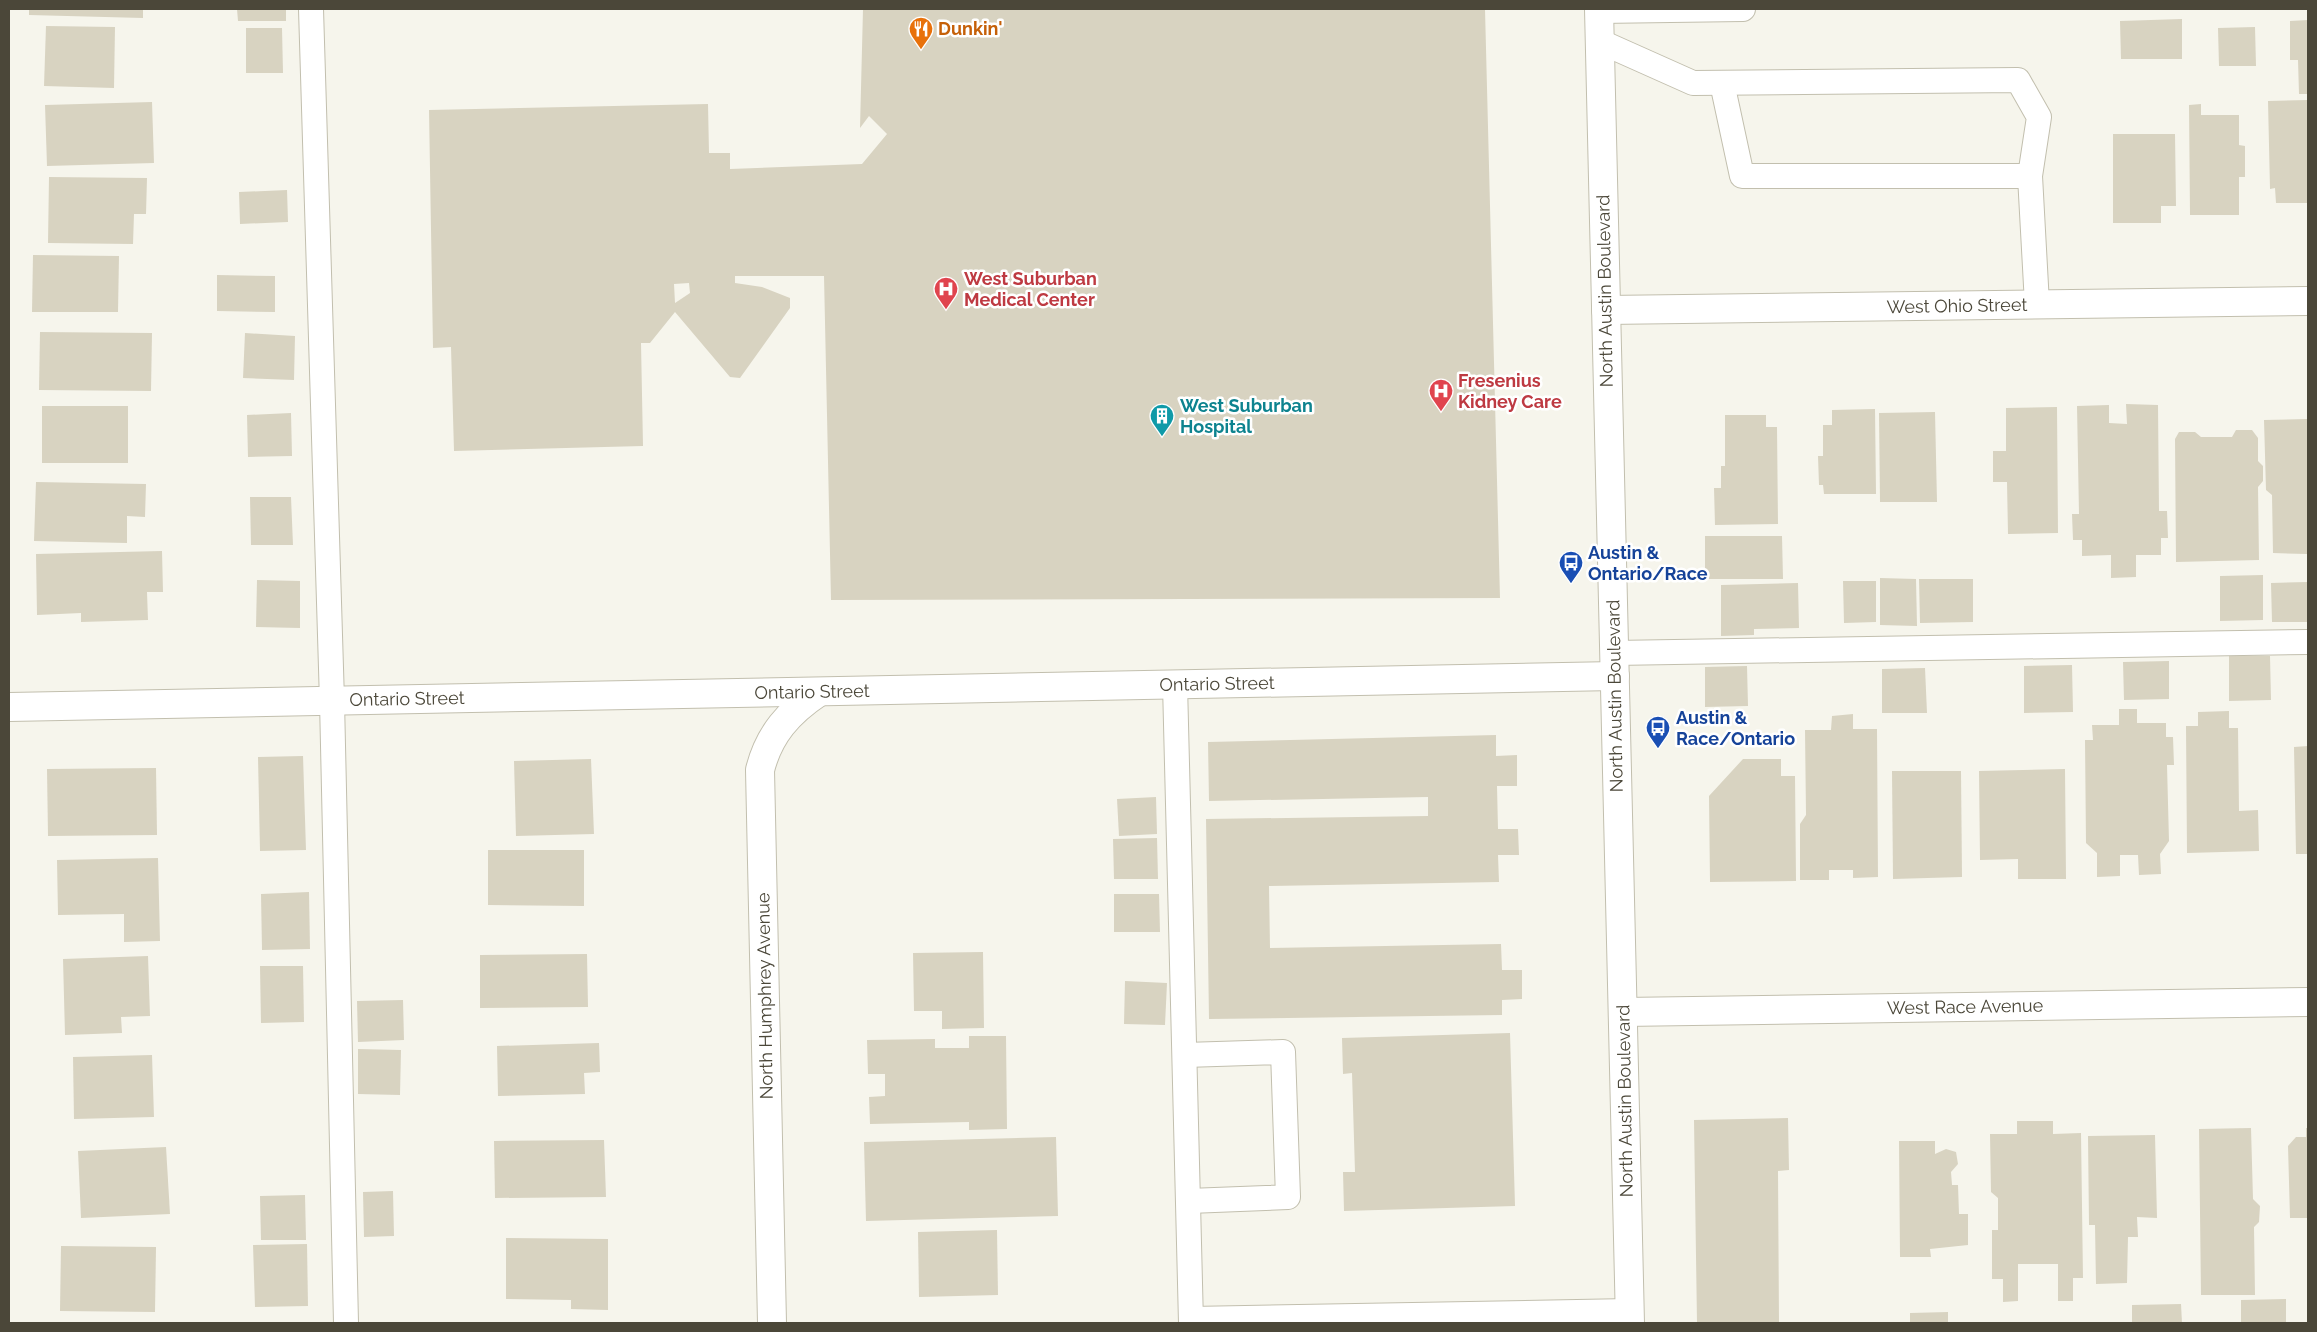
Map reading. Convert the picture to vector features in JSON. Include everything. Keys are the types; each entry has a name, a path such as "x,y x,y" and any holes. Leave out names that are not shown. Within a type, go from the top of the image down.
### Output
{"street":[{"name":"North Austin Boulevard","path":"1599,10 1630,1317"},
{"name":"West Ohio Street","path":"1606,310 2308,301"},
{"name":"Ontario Street","path":"9,707 1176,684 1614,665"},
{"name":"North Humphrey Avenue","path":"772,1323 760,770 764,754 780,725 798,706 819,692"},
{"name":"West Race Avenue","path":"1622,1012 2308,1002"}],"lane":[{"path":"311,9 332,701 346,1323"},
{"path":"1599,10 1744,9"},
{"path":"1599,41 1693,83 2018,80 2040,117 2030,176 2037,304"},
{"path":"1722,83 1742,176 2030,176"},
{"path":"1614,665 2308,642"},
{"path":"1176,684 1191,1321 1630,1317"},
{"path":"1185,1055 1283,1052 1288,1188 1288,1197 1189,1201"}],"building":[{"path":"29,9 143,9 143,18 29,15"},
{"path":"237,9 286,9 286,21 238,21"},
{"name":"West Suburban Medical Center","path":"863,9 1485,9 1500,598 831,600 824,276 735,276 735,283 762,287 790,298 790,308 740,378 730,377 675,312 650,343 641,343 643,446 454,451 451,347 433,348 429,110 708,104 709,153 730,153 730,169 862,164 887,134 869,116 860,128","holes":["689,283 690,293 675,303 674,284"]},
{"path":"2182,19 2182,59 2121,59 2120,21"},
{"path":"2308,20 2308,94 2299,94 2298,60 2290,60 2290,21"},
{"path":"46,26 115,27 114,88 44,86"},
{"path":"2255,27 2256,66 2219,66 2218,28"},
{"path":"246,28 282,28 283,73 246,73"},
{"path":"2308,100 2308,203 2276,203 2275,188 2270,189 2268,101"},
{"path":"152,102 154,163 47,166 45,105"},
{"path":"2201,104 2201,115 2239,115 2239,145 2245,146 2245,177 2239,177 2239,215 2190,215 2189,105"},
{"path":"2113,134 2175,134 2176,206 2161,206 2161,223 2113,223"},
{"path":"49,177 147,178 146,214 134,214 133,244 48,243"},
{"path":"287,190 288,222 240,224 239,192"},
{"path":"33,255 119,256 118,312 32,312"},
{"path":"217,275 275,276 275,312 217,311"},
{"path":"40,332 152,333 151,391 39,390"},
{"path":"245,333 295,336 294,380 243,378"},
{"path":"2126,404 2158,405 2159,511 2167,511 2168,538 2161,538 2161,555 2136,555 2136,577 2111,578 2111,555 2082,556 2082,540 2073,540 2072,514 2079,514 2077,406 2109,405 2109,423 2127,424"},
{"path":"42,406 128,406 128,463 42,463"},
{"path":"2057,407 2058,533 2008,534 2007,482 1993,482 1993,451 2006,451 2006,408"},
{"path":"1875,409 1876,494 1824,494 1823,485 1819,485 1818,456 1823,456 1823,425 1832,425 1832,410"},
{"path":"1935,412 1937,502 1880,502 1879,413"},
{"path":"291,413 292,456 248,457 247,415"},
{"path":"1725,415 1766,415 1766,427 1777,427 1778,524 1715,525 1714,488 1721,488 1721,466 1725,466"},
{"path":"2307,419 2307,554 2273,553 2272,495 2266,490 2264,420"},
{"path":"2236,430 2252,430 2258,438 2258,461 2263,466 2263,481 2258,487 2259,560 2176,562 2175,439 2179,432 2195,432 2201,437 2232,437"},
{"path":"36,482 146,484 145,517 127,516 127,543 34,541"},
{"path":"250,497 291,497 293,545 251,545"},
{"path":"1705,536 1782,536 1783,579 1705,579"},
{"path":"162,551 163,592 147,592 148,620 81,622 81,613 37,615 36,554"},
{"path":"2263,575 2263,620 2220,621 2220,576"},
{"path":"1880,578 1916,579 1917,626 1880,625"},
{"path":"1919,579 1973,579 1973,622 1920,623"},
{"path":"257,580 300,581 300,628 256,627"},
{"path":"1843,581 1876,581 1876,622 1844,623"},
{"path":"2308,582 2308,622 2272,622 2271,583"},
{"path":"1798,583 1799,628 1754,629 1754,635 1721,636 1721,585"},
{"path":"2229,656 2270,656 2271,700 2229,701"},
{"path":"2169,661 2169,699 2124,700 2123,662"},
{"path":"2072,665 2073,712 2024,713 2024,666"},
{"path":"1747,666 1748,706 1705,707 1705,667"},
{"path":"1925,668 1927,713 1882,713 1882,669"},
{"path":"2119,709 2137,709 2137,723 2166,723 2166,737 2173,737 2174,765 2167,765 2169,841 2160,854 2161,874 2139,875 2138,855 2120,855 2120,876 2097,877 2097,853 2086,843 2085,740 2093,740 2092,725 2119,725"},
{"path":"2229,711 2229,728 2238,728 2239,811 2258,810 2259,851 2187,853 2186,726 2198,726 2198,712"},
{"path":"1853,714 1853,729 1877,729 1878,877 1853,878 1853,870 1829,870 1829,880 1800,880 1800,824 1806,815 1805,730 1831,730 1832,716"},
{"path":"1496,735 1496,756 1517,755 1517,786 1497,786 1498,829 1518,829 1519,855 1498,855 1499,882 1269,886 1270,948 1501,944 1502,970 1522,970 1522,999 1502,1000 1502,1015 1209,1019 1206,819 1428,816 1428,797 1209,801 1208,742"},
{"path":"2308,746 2308,854 2296,854 2294,747"},
{"path":"303,756 306,850 260,851 258,757"},
{"path":"591,759 594,834 516,836 514,761"},
{"path":"1743,759 1781,759 1781,776 1795,776 1796,881 1710,882 1709,796"},
{"path":"156,768 157,835 48,836 47,769"},
{"path":"2065,769 2066,879 2018,879 2018,859 1980,860 1979,771"},
{"path":"1892,771 1961,771 1962,877 1893,879"},
{"path":"1156,797 1157,834 1119,836 1117,799"},
{"path":"1157,838 1158,879 1114,879 1113,839"},
{"path":"488,850 584,850 584,906 488,905"},
{"path":"158,858 160,941 124,942 124,914 58,915 57,860"},
{"path":"309,892 310,949 262,950 261,894"},
{"path":"1114,894 1159,894 1160,932 1114,932"},
{"path":"983,952 984,1028 942,1029 942,1011 914,1011 913,953"},
{"path":"587,954 588,1007 480,1008 480,955"},
{"path":"148,956 150,1016 121,1017 122,1033 65,1035 63,959"},
{"path":"260,966 303,966 304,1022 261,1023"},
{"path":"1125,981 1167,983 1165,1025 1124,1024"},
{"path":"403,1000 404,1040 358,1042 357,1001"},
{"path":"1510,1033 1515,1206 1344,1211 1343,1172 1355,1172 1352,1073 1343,1074 1342,1038"},
{"path":"969,1036 1006,1036 1007,1129 969,1130 969,1122 870,1124 869,1097 885,1096 885,1074 868,1074 867,1040 935,1039 935,1048 969,1048"},
{"path":"599,1043 600,1072 584,1073 585,1094 498,1096 497,1046"},
{"path":"358,1049 401,1050 400,1095 358,1094"},
{"path":"152,1055 154,1117 74,1119 73,1057"},
{"path":"1788,1118 1789,1170 1778,1171 1779,1323 1697,1323 1694,1120"},
{"path":"2017,1121 2053,1121 2053,1134 2081,1133 2083,1278 2073,1278 2073,1301 2058,1301 2058,1264 2018,1264 2018,1301 2003,1302 2003,1279 1992,1279 1992,1230 1998,1230 1998,1198 1991,1192 1990,1134 2017,1134"},
{"path":"2251,1128 2253,1199 2260,1206 2259,1222 2254,1227 2255,1295 2201,1295 2199,1129"},
{"path":"2306,1128 2308,1128 2308,1218 2290,1218 2288,1146 2296,1137 2306,1137"},
{"path":"2155,1135 2157,1218 2137,1217 2138,1237 2128,1237 2127,1283 2096,1284 2095,1225 2089,1225 2088,1136"},
{"path":"1056,1137 1058,1216 866,1221 864,1142"},
{"path":"604,1140 606,1197 495,1198 494,1141"},
{"path":"1899,1141 1935,1141 1935,1154 1946,1149 1956,1152 1958,1164 1951,1172 1952,1185 1958,1185 1959,1214 1968,1214 1968,1245 1930,1249 1931,1257 1900,1257"},
{"path":"166,1147 170,1214 81,1218 78,1151"},
{"path":"393,1191 394,1236 364,1237 363,1192"},
{"path":"305,1195 306,1240 261,1240 260,1196"},
{"path":"997,1230 998,1295 919,1297 918,1232"},
{"path":"506,1238 608,1239 608,1310 571,1309 571,1300 506,1299"},
{"path":"307,1244 308,1306 255,1307 253,1245"},
{"path":"61,1246 156,1247 155,1312 60,1311"},
{"path":"2286,1299 2286,1323 2241,1323 2241,1300"},
{"path":"2181,1304 2182,1323 2132,1323 2132,1305"},
{"path":"1948,1312 1948,1323 1910,1323 1910,1313"}],"place":[{"name":"Dunkin'","path":"921,50"},
{"name":"West Suburban Medical Center","path":"946,310"},
{"name":"Fresenius Kidney Care","path":"1441,412"},
{"name":"West Suburban Hospital","path":"1162,437"},
{"name":"Austin & Ontario/Race","path":"1571,584"},
{"name":"Austin & Race/Ontario","path":"1658,749"}]}
